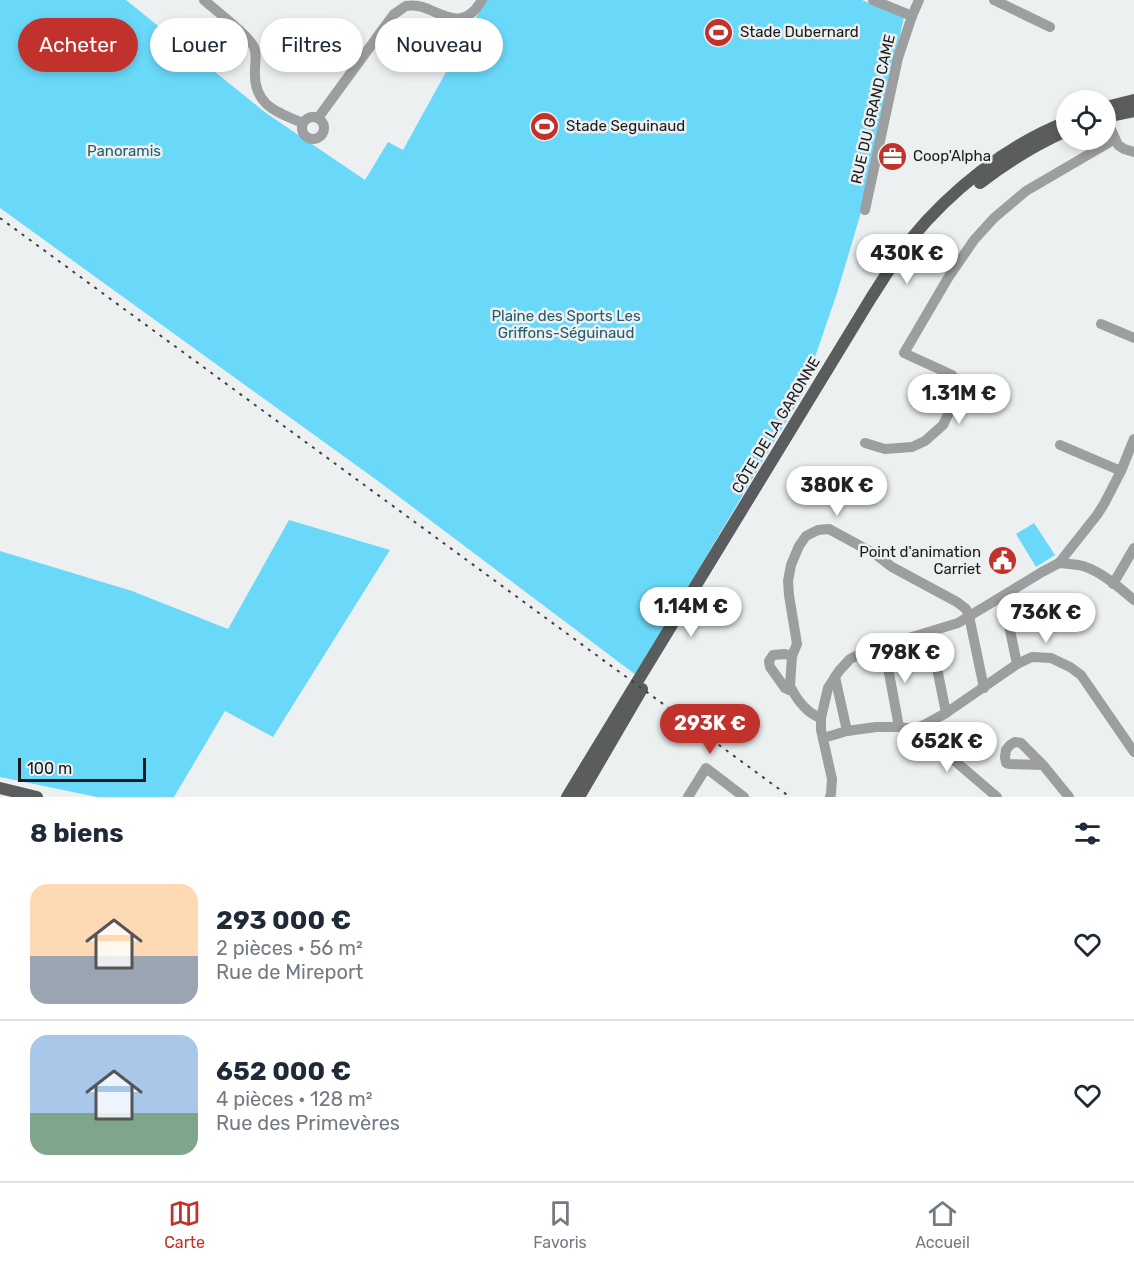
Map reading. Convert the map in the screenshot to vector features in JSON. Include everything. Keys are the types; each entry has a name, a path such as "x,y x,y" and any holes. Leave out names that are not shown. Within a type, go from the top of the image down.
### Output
{"main road":[{"path":"1119,109 1134,100"},
{"name":"CÔTE DE LA GARONNE","path":"567,797 871,298 910,241 935,212 994,161 1056,127"},
{"name":"CÔTE DE LA GARONNE","path":"579,797 894,276 916,246 970,190 1000,168 1056,136"},
{"path":"0,788 37,797"}],"street":[{"path":"204,0 254,47 255,85 259,96 276,111 303,123"},
{"path":"318,118 394,14 404,7 417,5 449,18 461,18 476,11 482,0"},
{"path":"873,0 912,16"},
{"name":"RUE DU GRAND CAME","path":"866,210 892,81 903,40 920,0"},
{"path":"994,0 1050,27"},
{"path":"1116,125 1119,109"},
{"path":"308,118 318,118 324,127 322,134 313,139 306,136 302,130 303,123 308,118"},
{"path":"1116,140 1118,145 1134,153"},
{"path":"865,443 885,449 912,447 925,441 943,425 953,404 956,380 952,375 903,353 948,278 974,240 994,218 1026,191 1090,150"},
{"path":"1101,324 1134,338"},
{"path":"830,797 832,779 820,730 828,688 839,671 850,659 866,651 958,623 1059,563 1104,504 1134,439"},
{"path":"1060,445 1121,471"},
{"path":"821,718 812,715 802,705 790,686 792,656 797,644 788,581 799,546 806,536 818,530 829,529 966,609 984,688"},
{"path":"1113,584 1134,548"},
{"path":"1059,563 1083,567 1101,576 1134,600"},
{"path":"1003,597 1017,664"},
{"path":"930,633 946,713"},
{"path":"884,646 899,727"},
{"path":"791,689 785,688 780,683 769,661 776,654 792,656"},
{"path":"823,738 847,730 876,727 914,729 946,713 1017,664 1032,657 1050,658 1081,675 1134,753"},
{"path":"835,677 847,730"},
{"path":"924,725 935,744 997,797"},
{"path":"1043,765 1069,797"},
{"path":"688,797 706,768 744,797"}],"green space":[{"name":"Plaine des Sports Les Griffons-Séguinaud","path":"0,0 126,0 150,19 150,72 215,72 266,113 365,180 388,142 403,150 446,72 503,72 503,18 476,18 478,14 476,0 862,0 904,17 862,209 837,293 802,395 636,675 378,481 0,208"},
{"path":"289,520 390,550 273,737 225,711 174,797 97,797 0,777 0,551 132,591 228,629"},
{"path":"1034,523 1055,555 1036,567 1016,534"}],"railway":[{"path":"0,218 790,797"}],"place":[{"name":"Stade Dubernard","path":"719,32"},
{"name":"Stade Seguinaud","path":"545,126"},
{"name":"Coop'Alpha","path":"892,156"},
{"name":"Point d'animation Carriet","path":"1002,561"}],"park label":[{"name":"Panoramis","path":"124,151"}]}
